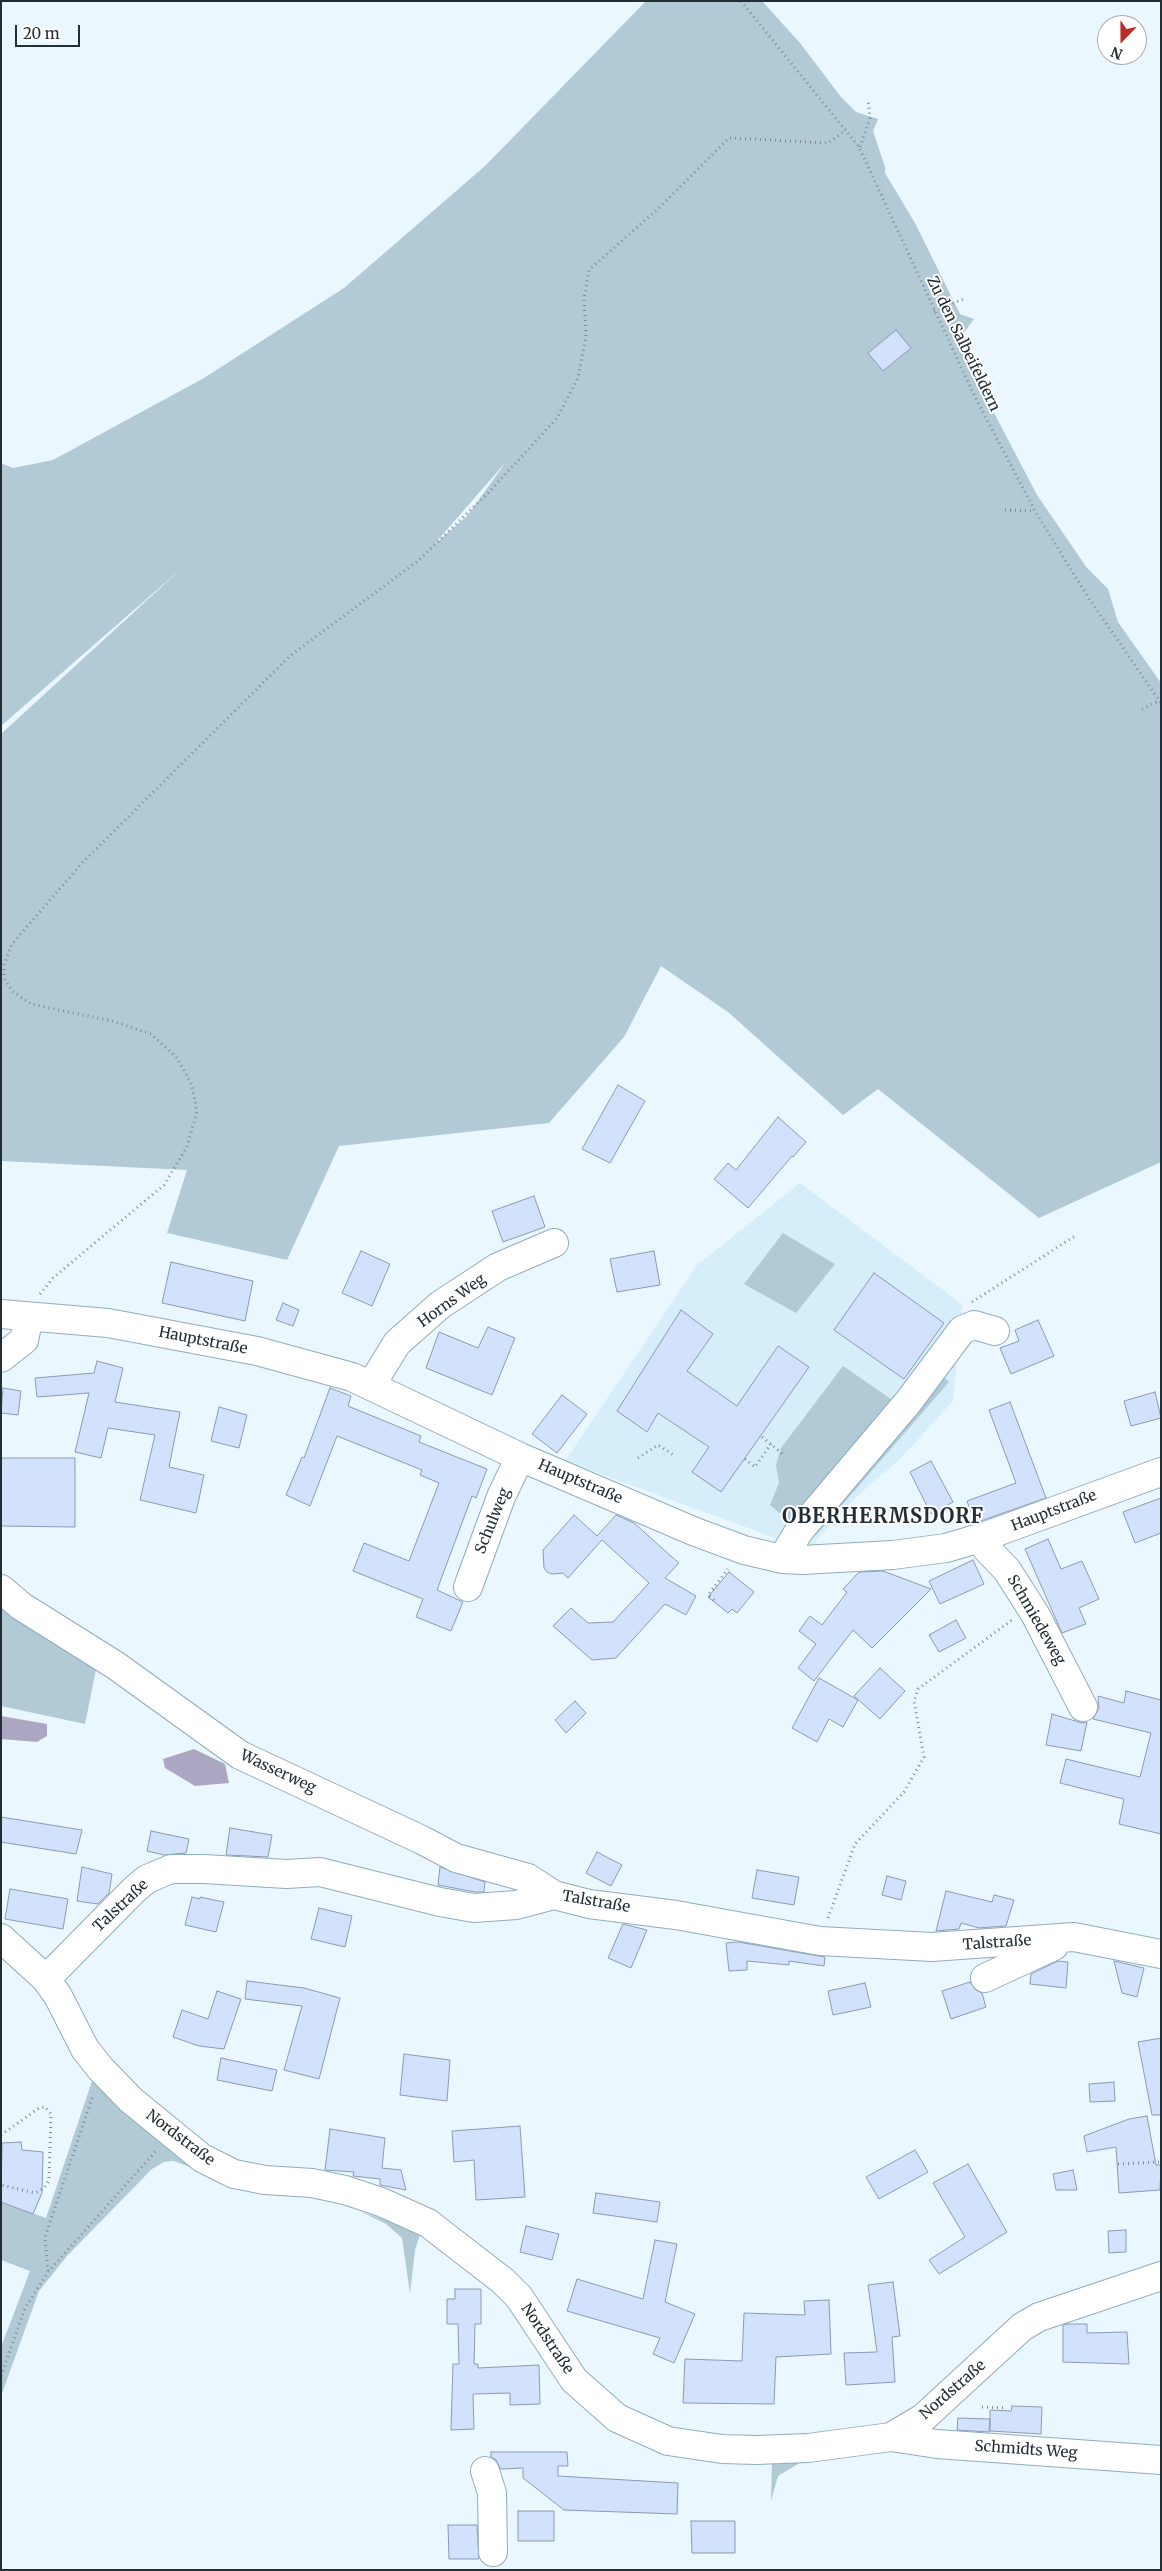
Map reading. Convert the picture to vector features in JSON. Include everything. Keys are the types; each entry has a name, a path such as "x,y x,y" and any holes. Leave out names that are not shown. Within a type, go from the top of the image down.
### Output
{"street":[{"name":"Horns Weg","path":"372,1384 397,1343 440,1305 498,1267 554,1243"},
{"name":"Hauptstraße","path":"1,1314 108,1322 177,1335 257,1351 372,1384 520,1457 706,1536 744,1550 782,1559 802,1560 893,1555 946,1548 983,1537 1161,1472"},
{"path":"1,1358 24,1340 29,1317"},
{"path":"782,1559 799,1531 909,1401 962,1330 974,1325 995,1331"},
{"name":"Schulweg","path":"468,1587 501,1497 520,1457"},
{"name":"Schmiedeweg","path":"983,1537 986,1548 1006,1570 1030,1607 1083,1707"},
{"name":"Wasserweg","path":"1,1589 21,1606 114,1665 240,1756 422,1840 456,1858 528,1878 554,1894"},
{"name":"Talstraße","path":"46,1979 135,1889 148,1879 171,1869 286,1874 320,1872 440,1902 474,1908 516,1906 554,1894 589,1904 676,1915 820,1941 932,1947 1074,1937 1161,1954"},
{"path":"985,1978 1074,1937"},
{"name":"Nordstraße","path":"1,1938 46,1979 58,1996 85,2049 100,2068 131,2100 202,2158 234,2174 264,2180 312,2183 345,2190 381,2202 428,2223 503,2280 519,2297 574,2380 617,2418 668,2441 722,2449 756,2450 808,2448 891,2436 923,2418 1022,2327 1038,2317 1161,2276"},
{"name":"Schmidts Weg","path":"891,2436 937,2444 1161,2460"},
{"path":"484,2472 492,2493 493,2552"}],"path":[{"name":"Zu den Salbeifeldern","path":"740,1 859,147 975,398 1035,511 1088,597 1160,702"},
{"path":"859,147 870,118 868,99"},
{"path":"29,1317 37,1298 53,1278 164,1185 187,1147 197,1111 192,1085 177,1058 151,1034 112,1021 31,1004 12,991 4,978 4,965 12,944 83,862 291,655 418,561 488,493 558,418 578,378 586,336 584,299 589,270 661,206 729,138 828,143 846,130"},
{"path":"934,311 966,298"},
{"path":"1004,510 1035,511"},
{"path":"1142,709 1160,702"},
{"path":"962,1330 974,1300 1075,1236"},
{"path":"762,1437 784,1455"},
{"path":"745,1459 755,1467 771,1444"},
{"path":"638,1458 658,1445 675,1456"},
{"path":"714,1600 708,1594 732,1563"},
{"path":"820,1941 855,1844 904,1792 924,1757 914,1701 918,1689 1030,1607"},
{"path":"48,2272 45,2237 93,2096 100,2068"},
{"path":"1,2136 38,2108 46,2107 51,2114 49,2180 44,2188 35,2193 1,2185"},
{"path":"1,2376 25,2308 48,2272 149,2157 172,2134"},
{"path":"1118,2164 1161,2162"},
{"path":"982,2407 1007,2408"}],"shaded area":[{"path":"646,1 762,1 800,43 841,97 856,112 878,119 873,131 885,167 885,173 915,223 960,314 974,319 963,334 969,356 992,409 1037,495 1087,568 1108,589 1118,622 1161,683 1161,1162 1039,1218 878,1089 843,1115 728,1012 661,966 624,1037 549,1123 339,1146 287,1260 167,1233 187,1170 1,1161 1,734 182,568 1,726 1,463 13,468 53,460 204,378 344,288 485,166","holes":["506,462 467,516 436,543"]},
{"path":"800,1183 962,1304 953,1401 900,1459 855,1498 818,1538 815,1545 781,1540 565,1461 697,1265"},
{"path":"783,1233 835,1264 796,1313 744,1284"},
{"path":"843,1366 891,1399 793,1524 770,1505 779,1483 776,1465 781,1448"},
{"path":"942,1376 949,1382 816,1535 808,1529"},
{"path":"1,1599 97,1665 85,1724 1,1706"},
{"path":"1,1716 47,1724 47,1736 37,1742 1,1739"},
{"path":"194,1749 225,1764 229,1783 195,1786 165,1768 163,1759"},
{"path":"93,2078 208,2174 174,2161 164,2162 152,2169 67,2256 39,2291 1,2396 1,2347 30,2271 1,2260 1,2202 46,2218"},
{"path":"362,2212 421,2232 415,2250 410,2293 402,2238 386,2224"},
{"path":"833,2454 801,2462 778,2476 771,2501 772,2458"}],"building":[{"path":"896,330 911,348 883,371 868,353"},
{"path":"618,1085 645,1101 610,1163 582,1149"},
{"path":"778,1117 806,1142 748,1208 714,1179 728,1163 736,1170"},
{"path":"534,1196 545,1227 503,1242 492,1211"},
{"path":"361,1251 390,1264 372,1306 342,1293"},
{"path":"654,1251 660,1285 617,1292 610,1259"},
{"path":"171,1262 253,1281 245,1321 162,1303"},
{"path":"874,1273 944,1323 904,1379 834,1330"},
{"path":"283,1303 299,1310 293,1326 276,1320"},
{"path":"681,1310 713,1334 687,1371 737,1406 778,1346 809,1367 721,1492 692,1472 709,1447 658,1413 647,1432 617,1411"},
{"path":"1038,1320 1054,1356 1011,1374 1000,1348 1019,1341 1015,1330"},
{"path":"488,1327 515,1338 492,1395 426,1368 439,1332 478,1348"},
{"path":"97,1361 123,1368 115,1402 180,1412 169,1467 204,1475 196,1513 140,1500 155,1435 108,1428 101,1458 75,1452 89,1393 37,1397 35,1378 94,1373"},
{"path":"3,1388 21,1391 18,1415 1,1413"},
{"path":"330,1388 351,1396 348,1406 421,1436 419,1442 487,1469 476,1498 472,1496 437,1590 463,1602 451,1631 416,1617 423,1599 353,1571 364,1543 409,1561 439,1483 420,1475 422,1470 337,1436 310,1506 286,1495 302,1457 304,1458"},
{"path":"1155,1392 1161,1418 1131,1426 1124,1401"},
{"path":"562,1395 587,1414 557,1453 532,1434"},
{"path":"1010,1402 1046,1498 975,1523 967,1501 1016,1483 989,1410"},
{"path":"219,1407 247,1415 239,1448 211,1441"},
{"path":"1,1458 75,1458 75,1527 1,1526"},
{"path":"931,1461 953,1502 931,1514 910,1472"},
{"path":"1161,1498 1161,1533 1135,1543 1123,1512"},
{"path":"574,1515 597,1536 616,1515 634,1523 679,1563 665,1578 696,1596 686,1615 665,1604 616,1658 592,1660 553,1626 571,1608 588,1623 613,1622 649,1583 602,1540 568,1578 563,1573 552,1574 547,1572 544,1568 543,1550"},
{"path":"1048,1539 1061,1569 1082,1561 1099,1599 1079,1608 1086,1624 1062,1633 1025,1549"},
{"path":"973,1560 984,1584 940,1604 929,1581"},
{"path":"883,1571 931,1589 872,1648 853,1630 814,1681 798,1668 816,1644 799,1631 810,1616 822,1625 847,1592 843,1589 859,1572"},
{"path":"729,1572 754,1592 737,1613 732,1609 728,1613 708,1597"},
{"path":"956,1620 966,1638 939,1652 929,1635"},
{"path":"880,1668 905,1691 880,1719 854,1696"},
{"path":"819,1678 858,1700 843,1727 829,1719 817,1742 792,1728"},
{"path":"1126,1691 1161,1700 1161,1834 1119,1824 1124,1799 1060,1783 1066,1759 1140,1777 1151,1733 1093,1719 1099,1708 1098,1696 1124,1703"},
{"path":"575,1701 586,1713 566,1733 555,1720"},
{"path":"1052,1714 1082,1723 1087,1722 1081,1751 1046,1745"},
{"path":"1,1817 82,1830 76,1854 1,1842"},
{"path":"230,1828 272,1835 268,1857 226,1855"},
{"path":"151,1831 189,1839 186,1853 164,1855 147,1851"},
{"path":"597,1852 622,1865 611,1886 586,1873"},
{"path":"82,1867 112,1874 109,1893 98,1904 77,1901"},
{"path":"440,1867 485,1882 484,1892 438,1885"},
{"path":"757,1870 799,1877 794,1905 752,1898"},
{"path":"887,1876 906,1881 901,1900 882,1895"},
{"path":"10,1889 68,1899 63,1929 5,1919"},
{"path":"946,1891 992,1902 994,1895 1014,1900 1006,1926 979,1928 961,1923 959,1929 936,1931"},
{"path":"192,1897 224,1902 216,1932 185,1925"},
{"path":"319,1908 352,1916 345,1947 311,1939"},
{"path":"623,1924 647,1930 631,1968 608,1958"},
{"path":"738,1942 825,1957 824,1966 789,1961 789,1965 747,1961 747,1970 729,1971 726,1943"},
{"path":"1058,1961 1068,1962 1066,1988 1030,1984 1031,1974"},
{"path":"1114,1961 1144,1968 1137,1997 1122,1993"},
{"path":"247,1981 304,1988 340,1998 319,2079 284,2070 302,2006 245,1999"},
{"path":"970,1982 976,1990 982,1993 986,2007 951,2019 942,1991"},
{"path":"865,1983 871,2007 833,2015 828,1991"},
{"path":"217,1991 241,1999 224,2049 199,2046 173,2037 182,2010 208,2019"},
{"path":"1161,2038 1161,2115 1152,2115 1138,2042"},
{"path":"404,2054 450,2060 447,2101 400,2095"},
{"path":"221,2058 277,2070 272,2091 217,2080"},
{"path":"1114,2082 1115,2101 1090,2102 1089,2084"},
{"path":"1147,2116 1156,2165 1161,2165 1160,2190 1119,2193 1116,2147 1087,2152 1084,2136 1129,2119"},
{"path":"520,2126 525,2197 476,2200 474,2160 454,2162 452,2131"},
{"path":"330,2129 385,2138 382,2168 401,2170 406,2190 380,2185 380,2179 353,2176 354,2172 325,2170"},
{"path":"21,2142 22,2150 43,2152 42,2193 33,2214 1,2202 2,2143"},
{"path":"915,2150 928,2172 879,2199 866,2177"},
{"path":"968,2164 1007,2232 939,2274 929,2260 965,2237 933,2183"},
{"path":"1073,2170 1077,2190 1056,2190 1053,2174"},
{"path":"596,2193 660,2202 657,2222 593,2213"},
{"path":"526,2226 559,2234 552,2260 520,2252"},
{"path":"1126,2230 1126,2252 1109,2253 1108,2231"},
{"path":"655,2240 677,2244 665,2302 695,2314 674,2363 653,2354 660,2338 567,2311 577,2279 643,2299"},
{"path":"893,2282 900,2336 892,2337 895,2382 846,2385 844,2353 877,2352 868,2285"},
{"path":"455,2289 481,2289 481,2324 475,2324 474,2364 478,2364 478,2368 539,2365 540,2404 510,2405 510,2393 473,2394 474,2429 451,2430 453,2364 459,2364 458,2324 447,2324 447,2299 455,2299"},
{"path":"829,2300 831,2354 776,2357 774,2404 683,2403 685,2359 742,2361 744,2313 805,2315 804,2301"},
{"path":"1087,2324 1087,2333 1127,2332 1129,2364 1063,2362 1063,2325"},
{"path":"1012,2406 1042,2407 1041,2434 990,2431 990,2410 1011,2411"},
{"path":"958,2418 990,2419 989,2432 957,2430"},
{"path":"491,2452 567,2452 568,2466 558,2466 558,2476 678,2483 677,2514 564,2510 523,2478 523,2468 501,2469 496,2460 491,2457"},
{"path":"518,2511 554,2511 554,2541 518,2541"},
{"path":"691,2521 735,2521 735,2553 692,2553"},
{"path":"448,2525 477,2525 479,2559 449,2559"}],"district":[{"name":"OBERHERMSDORF","path":"883,1517"}]}
